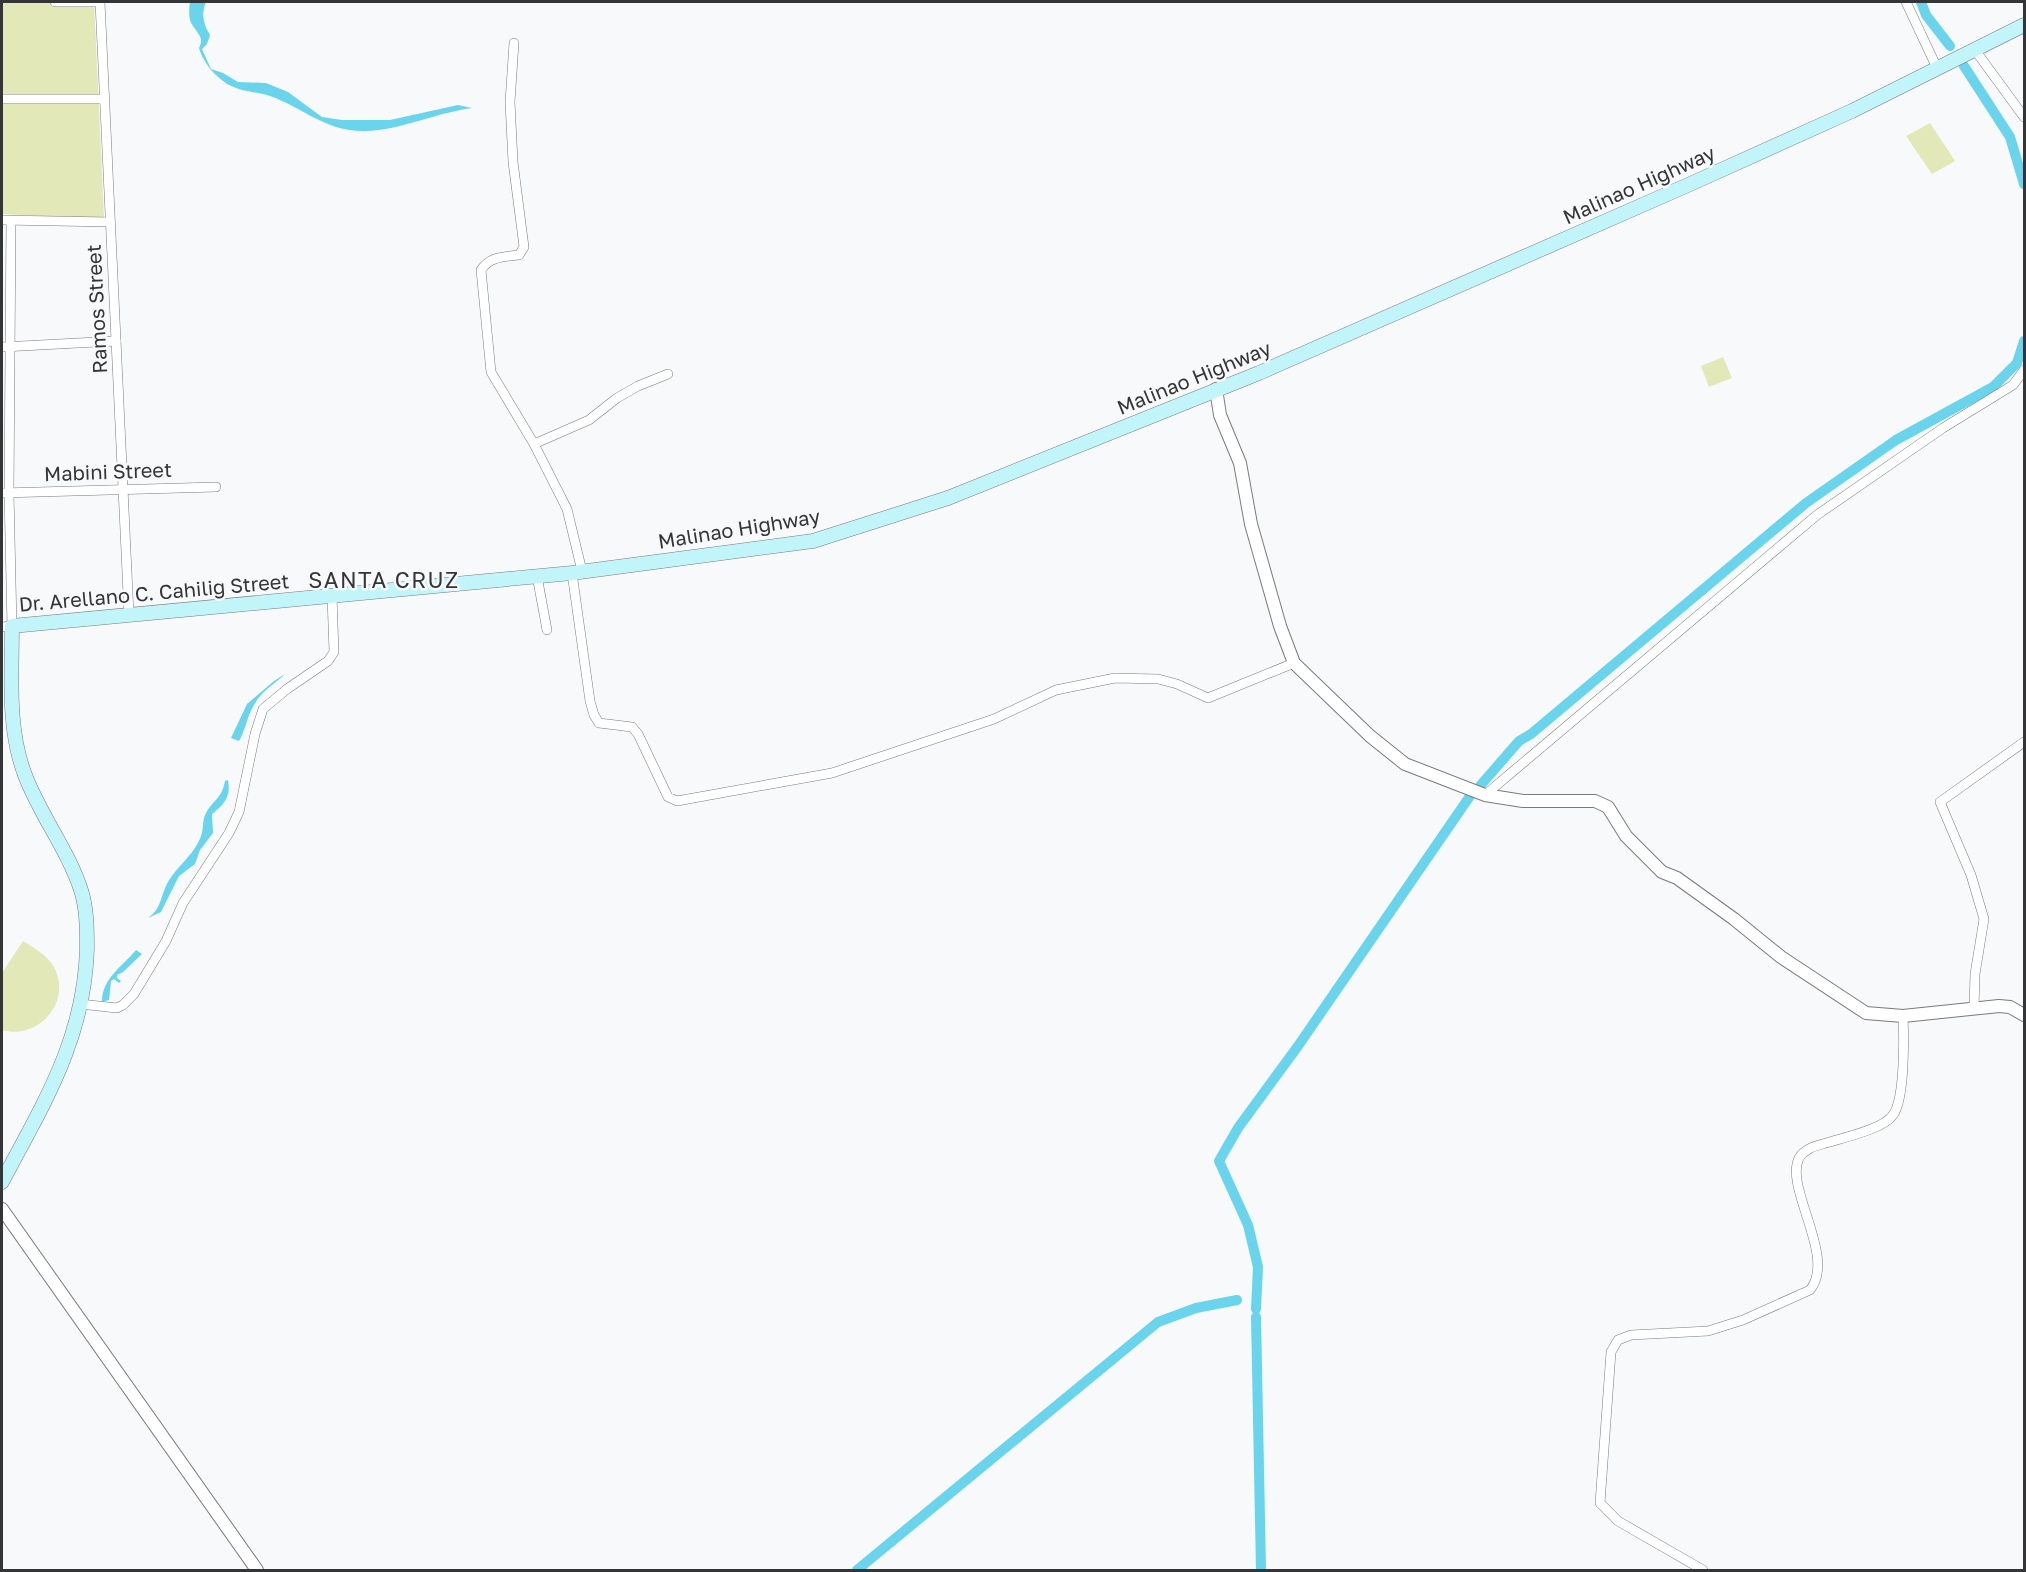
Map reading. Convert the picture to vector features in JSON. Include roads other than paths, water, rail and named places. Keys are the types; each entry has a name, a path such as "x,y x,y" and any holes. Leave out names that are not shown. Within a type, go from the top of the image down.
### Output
{"main road":[{"name":"Malinao Highway","path":"382,591 577,572 813,541 948,498 1270,368 1689,185 1852,111 2025,26"},
{"name":"Dr. Arellano C. Cahilig Street","path":"7,627 382,591"},
{"path":"2,1182 63,1065 80,1004 87,956 87,921 76,877 25,776 16,751 7,627"}],"street":[{"path":"56,2 100,2"},
{"name":"Ramos Street","path":"100,2 129,615"},
{"path":"1906,2 1937,68"},
{"path":"514,43 510,102 513,162 524,247 519,255 492,259 485,263 481,270 491,372 534,444 567,509 577,572 590,701 594,715 599,723 632,727 638,734 668,797 677,801 832,773 994,719 1056,690 1115,678 1158,680 1178,684 1208,698 1294,663"},
{"path":"1975,50 2025,117"},
{"path":"2,99 104,99"},
{"path":"7,627 6,220 110,222"},
{"path":"5,346 116,340"},
{"path":"1485,795 1817,515 1943,428 2013,386 2025,370"},
{"path":"534,444 589,420 617,398 638,386 668,374"},
{"path":"1216,389 1220,415 1240,463 1254,536 1280,626 1294,663 1370,736 1404,764 1485,795 1523,801 1595,801 1608,807 1626,836 1662,872 1677,878 1734,919 1781,957 1866,1012 1903,1016 1999,1006 2010,1007 2025,1015"},
{"name":"Mabini Street","path":"5,493 216,487"},
{"path":"537,576 547,630"},
{"path":"80,1004 106,1008 117,1008 123,1005 134,994 155,960 183,903 229,833 239,812 255,734 263,709 287,689 328,661 334,652 332,596"},
{"path":"1974,1008 1975,974 1984,919 1971,874 1941,802 2025,742"},
{"path":"1703,1570 1618,1521 1600,1503 1611,1352 1618,1340 1631,1335 1708,1331 1743,1320 1810,1290 1816,1284 1818,1269 1812,1230 1795,1174 1799,1158 1809,1148 1876,1127 1893,1116 1898,1101 1904,1053 1903,1016"},
{"path":"2,1209 257,1570"}],"water":[{"path":"190,2 206,2 204,18 210,35 207,44 202,49 211,69 238,82 266,83 288,92 322,117 342,120 390,120 458,105 472,108 379,130 351,130 327,124 282,101 228,85 219,78 208,66 200,53 201,39 191,24"},
{"path":"285,674 257,700 239,741 231,738 247,704"},
{"path":"228,780 229,791 226,799 212,814 213,833 200,850 195,864 179,876 161,912 148,918 158,907 174,873 198,843 206,813 220,795 225,781"},
{"path":"136,950 142,954 117,975 121,981 119,983 114,979 111,981 109,1000 102,1002 109,979"}],"waterway":[{"path":"1921,2 1926,15 1950,46"},
{"path":"1964,66 2010,137 2024,184"},
{"path":"1480,786 1519,741 1531,734 1806,503 1896,440 1993,387 2017,363 2024,341"},
{"path":"1256,1309 1258,1267 1248,1225 1219,1161 1238,1128 1298,1046 1470,796"},
{"path":"857,1570 1158,1322 1196,1308 1237,1300"},
{"path":"1256,1317 1261,1570"}],"district":[{"name":"SANTA CRUZ","path":"384,580"}]}
